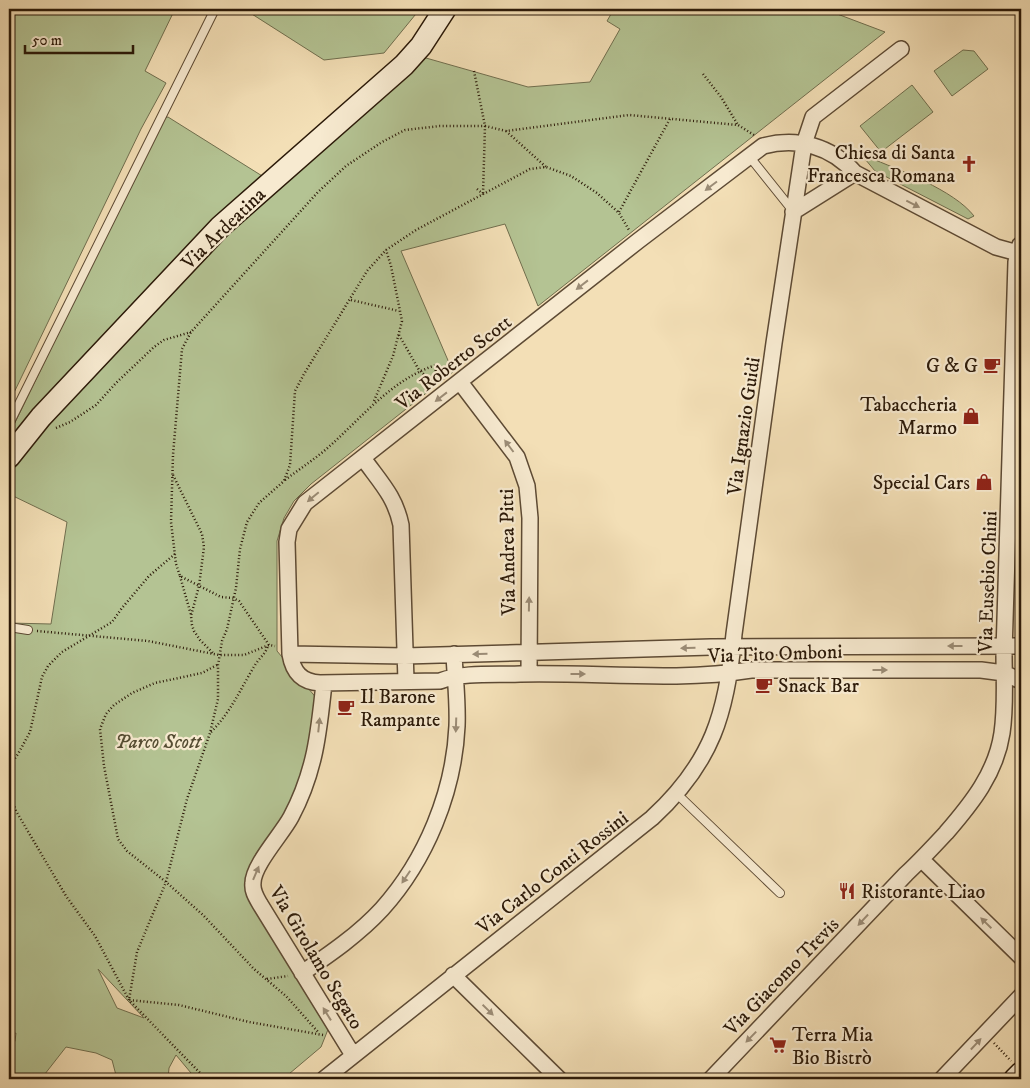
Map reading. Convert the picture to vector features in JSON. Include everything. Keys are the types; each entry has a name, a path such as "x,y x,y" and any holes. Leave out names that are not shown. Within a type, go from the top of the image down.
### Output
{"street":[{"name":"Via Ardeatina","path":"9,457 41,417 220,227 404,64 420,46 445,9"},
{"name":"Via Ignazio Guidi","path":"733,647 804,144 813,117 901,49"},
{"path":"763,146 783,142 804,144 825,150 841,159 854,173 996,247 1019,248"},
{"name":"Via Roberto Scott","path":"290,654 287,542 290,529 305,503 638,241 763,146"},
{"path":"794,212 854,173"},
{"name":"Via Eusebio Chini","path":"1004,673 1019,248"},
{"name":"Via Andrea Pitti","path":"460,382 517,457 525,478 530,518 529,652"},
{"path":"363,458 392,497 398,513 402,537 406,682"},
{"name":"Via Tito Omboni","path":"1021,646 733,647 405,656 290,654 294,669 299,676 307,681 324,683 440,681 456,676 529,674 706,675 730,674 752,670 971,670 1004,673 1021,681"},
{"name":"Via Carlo Conti Rossini","path":"324,1079 639,830 677,794 708,750 721,716 730,674 733,647"},
{"path":"529,652 529,674"},
{"path":"302,973 342,944 382,909 422,850 437,820 453,759 457,726 454,654"},
{"name":"Via Giacomo Trevis","path":"711,1079 906,874 922,860 971,804 992,767 1002,734 1005,699 1004,673"},
{"name":"Via Girolamo Segato","path":"324,683 317,745 302,794 286,827 255,872 253,885 260,904 353,1055"},
{"path":"922,860 1021,957"},
{"path":"454,975 559,1079"},
{"path":"942,1079 1021,996"}],"lane":[{"path":"9,424 215,9"},
{"path":"749,156 794,212"},
{"path":"9,627 28,630"},
{"path":"677,794 780,893"}],"path":[{"path":"474,71 485,126 483,194"},
{"path":"703,74 721,97 738,124 753,134 763,146"},
{"path":"214,654 200,640 192,626 191,616 176,564 171,522 172,473 182,349 191,332 318,192 346,166 382,142 405,130 440,126 485,126 506,131 629,115 738,124"},
{"path":"619,213 671,117"},
{"path":"506,131 546,167 571,176 597,193 619,213 638,241"},
{"path":"284,481 290,465 295,391 368,271 386,250 416,230 530,169 546,167"},
{"path":"477,189 483,194"},
{"path":"374,403 388,370 402,321 386,250"},
{"path":"351,300 399,311"},
{"path":"50,432 96,406 116,383 154,347 164,340 191,332"},
{"path":"129,1000 137,952 166,882 187,799 210,733 218,699 218,665 222,641 227,629 234,598 240,549 246,522 259,503 284,481 331,446 374,403 420,370 436,365 435,383 420,370 399,335"},
{"path":"172,473 202,534 204,547 199,586 191,616"},
{"path":"9,767 30,732 42,677 48,666 62,652 112,622 148,576 175,554"},
{"path":"180,576 221,597 234,598 239,601 269,645"},
{"path":"28,630 148,641 220,655 244,655 269,645"},
{"path":"210,733 223,720 269,645"},
{"path":"218,665 202,674 155,683 132,693 114,705 106,714 100,729 104,766 118,839 128,851 203,915 254,969 286,996 320,1034"},
{"path":"9,790 16,811 66,896 94,936 129,1000 206,1079"},
{"path":"267,979 302,973"},
{"path":"129,1000 179,1005 249,1022 326,1036"},
{"path":"994,1043 1017,1072"}],"green space":[{"path":"9,9 175,9 145,71 166,83 141,129 9,403"},
{"path":"244,9 420,9 384,53 324,60"},
{"name":"Parco Scott","path":"614,9 824,9 885,32 538,306 505,224 401,251 453,372 311,484 294,501 284,518 277,541 277,651 318,700 316,726 298,791 247,892 253,907 329,1027 321,1047 283,1079 196,1079 176,1055 169,1068 168,1079 117,1079 112,1060 96,1053 66,1047 41,1079 9,1079 9,1051 15,1041 16,1033 9,1035 9,623 51,624 67,522 9,494 9,476 47,420 224,234 426,58 528,87 590,82 620,29 607,21","holes":["98,969 144,1018 117,1008"]},
{"path":"963,50 974,51 988,69 952,96 934,71"},
{"path":"912,85 933,112 881,152 860,126"},
{"path":"168,117 267,179 15,438 9,435 163,118"},
{"path":"868,157 940,189 974,216 968,219 875,171 865,159"}],"place":[{"name":"Chiesa di Santa Francesca Romana","path":"969,164"},
{"name":"G & G","path":"992,365"},
{"name":"Tabaccheria Marmo","path":"971,416"},
{"name":"Special Cars","path":"984,482"},
{"name":"Snack Bar","path":"764,685"},
{"name":"Il Barone Rampante","path":"346,707"},
{"name":"Ristorante Liao","path":"847,891"},
{"name":"Terra Mia Bio Bistrò","path":"778,1045"}]}
